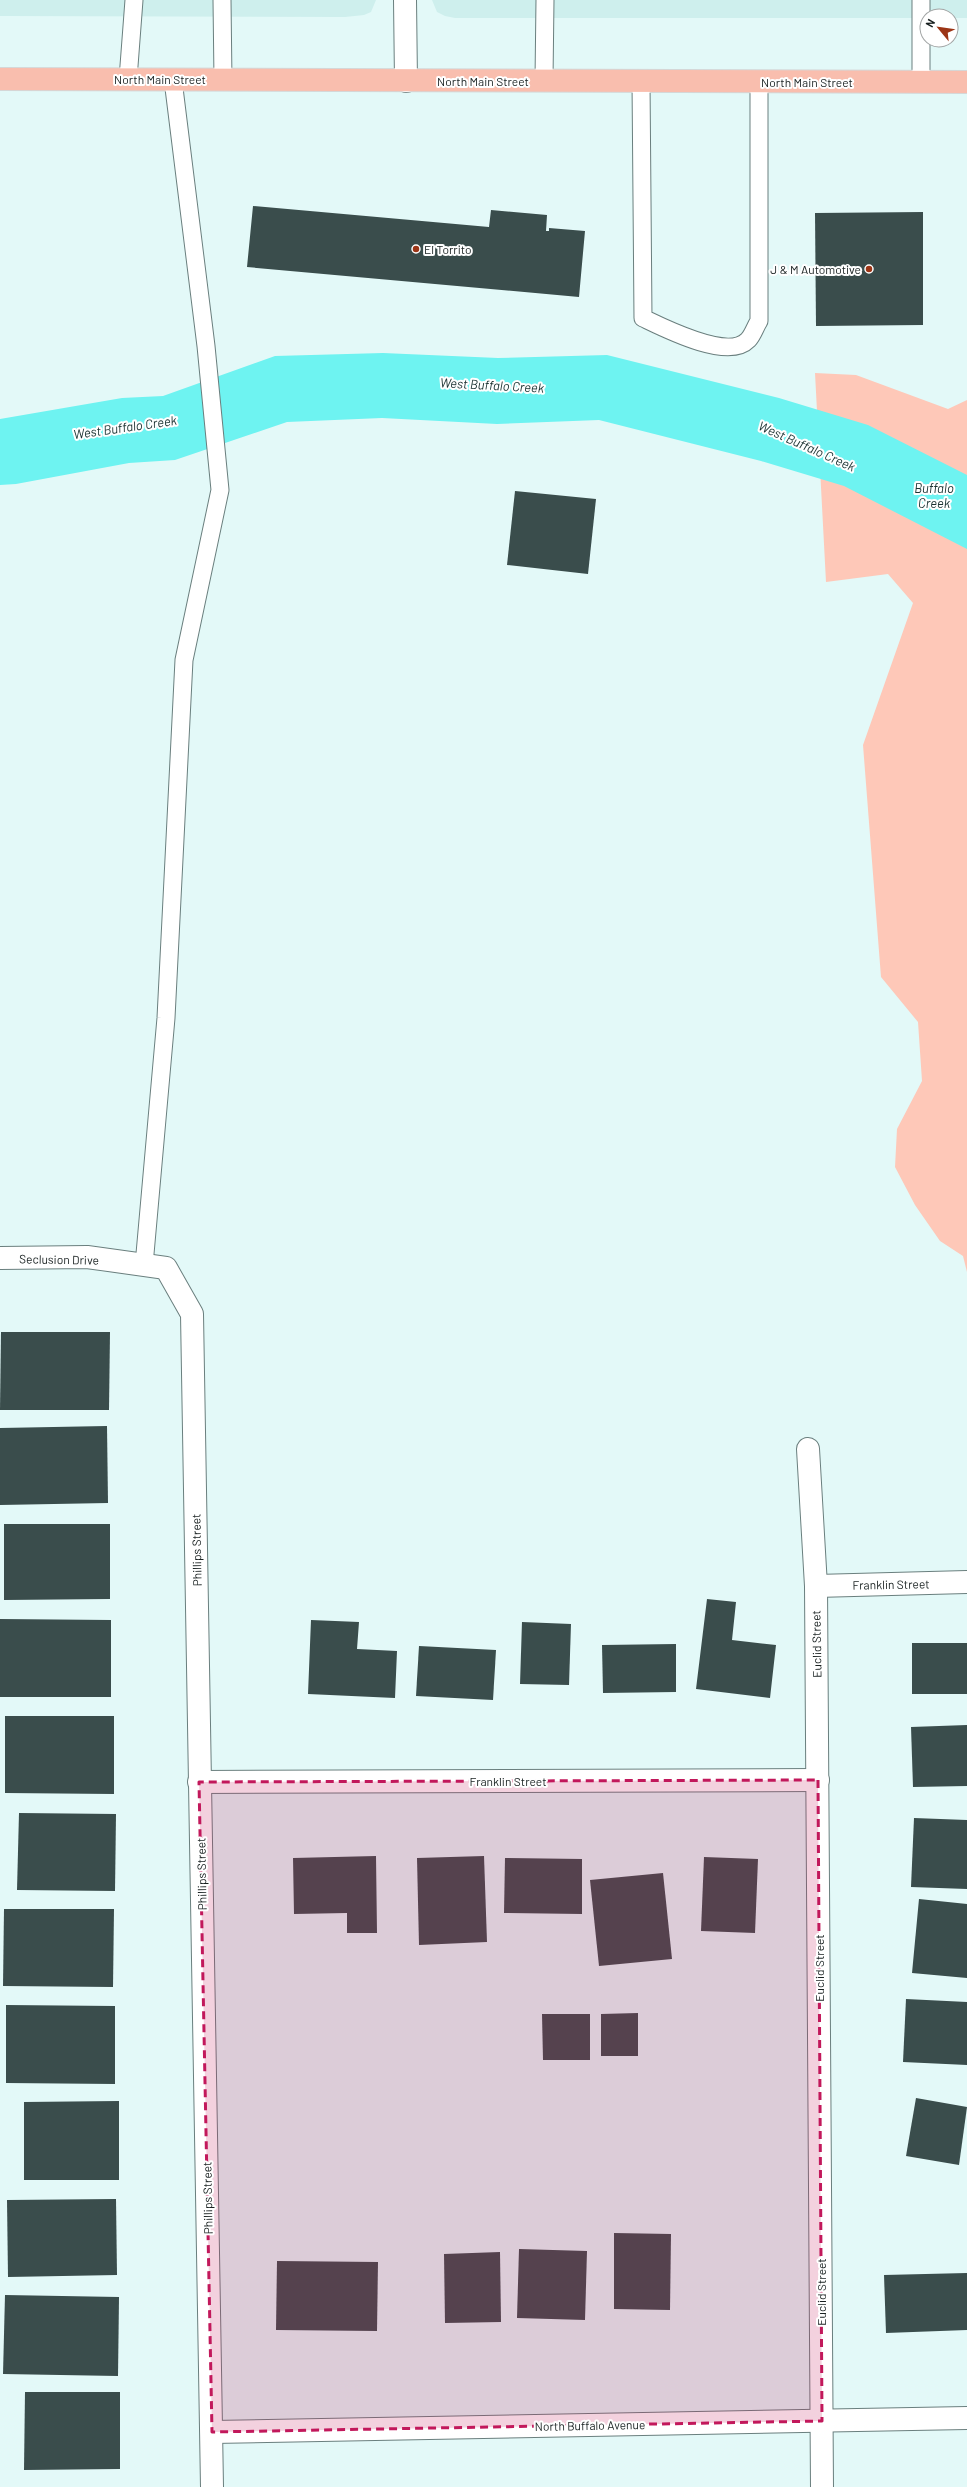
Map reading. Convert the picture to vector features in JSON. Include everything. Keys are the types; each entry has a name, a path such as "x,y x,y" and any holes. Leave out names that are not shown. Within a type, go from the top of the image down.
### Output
{"main road":[{"name":"North Main Street","path":"0,79 967,82"}],"street":[{"path":"405,0 406,81"},
{"name":"Seclusion Drive","path":"0,1258 87,1257 166,1268"},
{"name":"Phillips Street","path":"166,1268 192,1314 212,2487"},
{"name":"Euclid Street","path":"808,1449 816,1586 822,2487"},
{"name":"Franklin Street","path":"816,1586 967,1582"},
{"name":"Franklin Street","path":"199,1782 818,1780"},
{"name":"North Buffalo Avenue","path":"212,2432 967,2418"}],"lane":[{"path":"128,79 134,0"},
{"path":"222,0 223,80"},
{"path":"544,80 545,0"},
{"path":"921,0 921,82"},
{"path":"144,1265 166,1018 184,660 220,490 210,382 173,80"},
{"path":"641,81 643,318 683,337 731,348 748,340 759,321 759,82"}],"highlighted area":[{"path":"818,1780 822,2421 212,2432 199,1782"}],"shaded area":[{"path":"0,0 376,0 371,12 364,15 345,17 0,16"},
{"path":"432,0 967,0 967,18 959,18 959,8 919,8 919,18 455,18 445,16 437,12"},
{"path":"815,373 856,375 948,409 967,400 967,1272 963,1256 940,1241 915,1205 895,1167 897,1129 922,1081 918,1022 881,977 863,745 913,603 888,574 826,582"}],"water":[{"name":"Buffalo Creek","path":"383,353 498,358 607,355 779,398 868,425 967,475 967,549 844,486 761,461 599,420 497,424 382,418 287,422 175,460 129,463 16,484 0,485 0,419 122,398 163,396 275,356"}],"building":[{"name":"El Torrito","path":"253,206 489,227 491,210 547,215 546,231 549,231 549,228 585,231 579,297 247,267"},
{"name":"J & M Automotive","path":"923,212 923,325 816,326 815,213"},
{"path":"515,491 596,499 588,574 507,565"},
{"path":"1,1332 110,1332 109,1410 0,1410"},
{"path":"107,1426 108,1503 0,1505 0,1428"},
{"path":"4,1524 110,1524 110,1599 4,1600"},
{"path":"707,1599 736,1602 732,1640 776,1645 770,1698 696,1689"},
{"path":"0,1619 111,1620 111,1697 0,1697"},
{"path":"311,1620 359,1622 357,1649 397,1651 395,1698 308,1694"},
{"path":"522,1622 571,1624 569,1685 520,1684"},
{"path":"912,1643 967,1643 967,1694 912,1694"},
{"path":"676,1644 676,1692 603,1693 602,1645"},
{"path":"419,1646 496,1650 493,1700 416,1696"},
{"path":"5,1716 114,1716 114,1794 5,1793"},
{"path":"967,1725 967,1786 913,1787 911,1727"},
{"path":"19,1813 116,1814 115,1891 17,1890"},
{"path":"914,1818 967,1820 967,1889 911,1887"},
{"path":"376,1856 377,1933 347,1933 347,1913 294,1914 293,1858"},
{"path":"484,1856 487,1942 419,1945 417,1858"},
{"path":"704,1857 758,1859 755,1933 701,1931"},
{"path":"505,1858 582,1859 582,1914 504,1913"},
{"path":"663,1873 672,1959 599,1966 590,1880"},
{"path":"919,1899 967,1904 967,1978 912,1973"},
{"path":"4,1909 114,1909 113,1987 3,1986"},
{"path":"906,1999 967,2002 967,2065 903,2062"},
{"path":"6,2005 115,2006 115,2084 6,2083"},
{"path":"638,2013 638,2056 601,2056 601,2014"},
{"path":"542,2014 590,2014 590,2060 543,2060"},
{"path":"916,2098 967,2107 959,2165 906,2156"},
{"path":"119,2101 119,2180 24,2180 24,2102"},
{"path":"116,2199 117,2275 8,2277 7,2200"},
{"path":"614,2233 671,2234 670,2310 614,2309"},
{"path":"519,2249 587,2251 585,2320 517,2318"},
{"path":"500,2252 501,2322 445,2323 444,2254"},
{"path":"277,2261 378,2262 377,2331 276,2330"},
{"path":"967,2273 967,2330 886,2333 884,2275"},
{"path":"5,2295 119,2297 118,2376 3,2374"},
{"path":"25,2392 120,2392 120,2469 24,2470"}],"place":[{"name":"El Torrito","path":"416,249"},
{"name":"J & M Automotive","path":"869,269"}],"water label":[{"name":"West Buffalo Creek","path":"492,385"},
{"name":"West Buffalo Creek","path":"125,427"},
{"name":"West Buffalo Creek","path":"807,446"}]}
